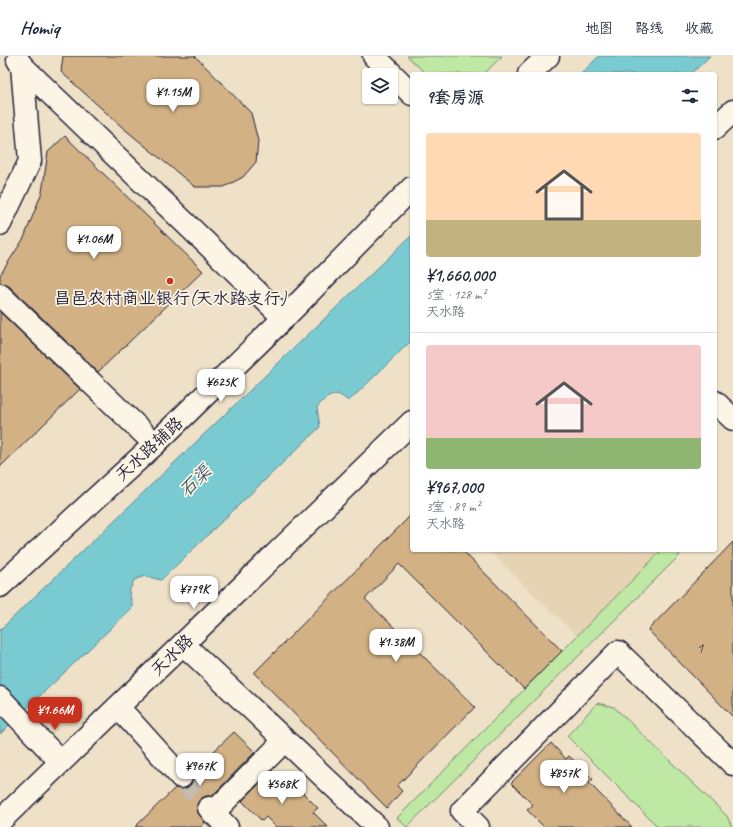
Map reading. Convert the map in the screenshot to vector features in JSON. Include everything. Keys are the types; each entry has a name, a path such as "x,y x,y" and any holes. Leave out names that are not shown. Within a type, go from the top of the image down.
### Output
{"street":[{"path":"374,56 410,92"},
{"path":"531,72 548,56"},
{"path":"0,224 30,161 18,61"},
{"path":"18,61 284,318"},
{"path":"717,126 733,111"},
{"name":"天水路辅路","path":"0,586 155,444 284,318 410,190"},
{"path":"0,295 155,444"},
{"path":"717,404 733,419"},
{"name":"天水路","path":"0,821 410,424"},
{"path":"183,644 284,741 377,827"},
{"path":"478,827 462,811 618,652 733,764"},
{"path":"0,698 61,762"},
{"path":"118,707 181,777"},
{"path":"216,816 284,741"}],"shaded area":[{"path":"490,552 660,552 577,636"}],"green space":[{"path":"407,56 502,56 486,72 424,72"},
{"path":"660,552 677,552 680,555 407,827 397,818"},
{"path":"597,703 614,707 727,816 732,827 658,827 567,736"}],"water":[{"path":"599,56 710,56 693,72 583,72"},
{"name":"石渠","path":"410,237 410,342 349,401 338,394 328,397 323,401 317,408 320,427 161,580 145,576 134,580 129,592 133,607 0,734 0,630"}],"building":[{"path":"63,56 195,56 251,113 258,141 256,162 243,177 224,187 195,187 122,127 61,72"},
{"path":"65,136 203,271 98,372 9,286 0,283 0,275 24,238 42,192 48,152"},
{"path":"0,312 80,389 0,467"},
{"path":"410,516 410,552 464,552 562,651 524,689 399,564 365,599 475,707 397,786 402,791 387,808 254,673"},
{"path":"733,542 733,717 648,630"},
{"path":"234,732 255,752 212,796 206,796 200,799 197,804 197,811 205,822 201,827 135,827 175,788 183,789 190,786 193,780 192,772"},
{"path":"551,743 566,759 569,756 593,779 589,783 632,827 544,827 527,810 533,805 511,783"},
{"path":"272,771 294,792 298,788 318,808 313,812 328,827 276,827 266,817 262,821 242,801"}],"tunnel":[{"path":"181,777 209,808"}],"place":[{"name":"昌邑农村商业银行(天水路支行)","path":"170,281"}]}
